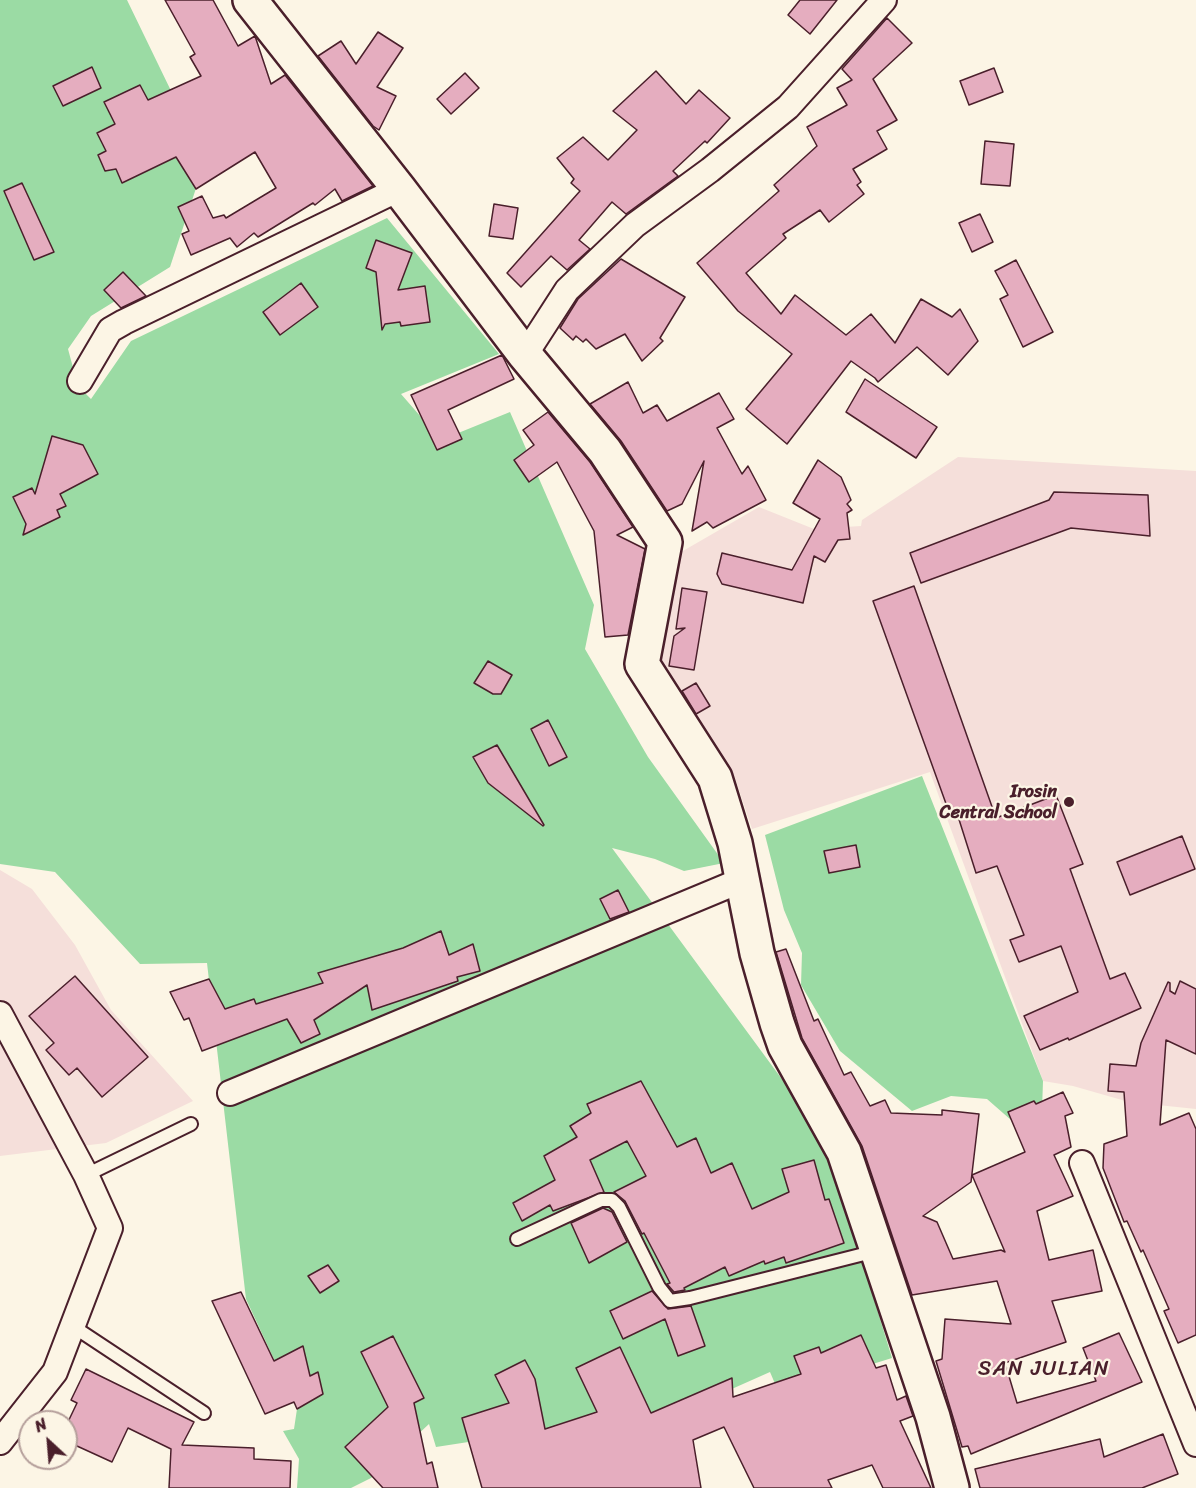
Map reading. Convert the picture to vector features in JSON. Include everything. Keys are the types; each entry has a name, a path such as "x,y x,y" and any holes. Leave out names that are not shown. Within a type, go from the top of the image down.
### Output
{"street":[{"path":"250,0 399,189 525,355 605,451 665,542 642,664 715,778 742,880 757,953 785,1046 844,1152 933,1417 952,1488"},
{"path":"525,355 567,290 635,225 710,170 788,107 884,0"},
{"path":"80,381 110,330 399,189"},
{"path":"230,1093 742,880"},
{"path":"0,1014 86,1175 110,1228 55,1372 0,1442"},
{"path":"1082,1163 1196,1444"}],"lane":[{"path":"86,1175 191,1124"},
{"path":"517,1239 601,1200 612,1200 619,1207 659,1287 670,1301 690,1298 877,1250"},
{"path":"74,1327 204,1413"}],"shaded area":[{"name":"Irosin Central School","path":"958,457 1196,471 1196,1109 1129,1102 1073,1086 1043,1081 930,772 752,829 734,775 654,663 676,555 759,507 814,529 861,526 862,520"},
{"path":"0,870 32,889 75,945 111,1010 193,1101 106,1143 0,1156"}],"green space":[{"path":"0,0 127,0 205,161 170,267 91,316 68,349 78,386 91,399 131,341 387,218 499,354 401,394 441,440 510,412 594,605 585,649 648,757 724,863 684,871 655,859 612,848 809,1116 835,1172 892,1358 779,1393 770,1372 608,1444 559,1428 436,1447 429,1424 371,1478 351,1488 297,1488 299,1459 283,1431 294,1429 297,1409 246,1299 207,963 140,964 55,872 0,864"},
{"path":"922,776 1043,1081 1042,1110 1011,1120 987,1099 951,1096 912,1111 840,1051 801,985 802,953 784,910 765,835"}],"building":[{"path":"165,0 213,0 238,46 255,36 271,84 285,75 373,186 342,201 335,189 315,205 313,203 258,237 254,233 237,247 230,238 191,255 182,234 189,231 178,207 202,196 213,218 224,215 226,218 276,188 255,152 196,189 176,157 122,183 116,169 105,171 98,155 106,151 97,133 115,124 104,102 140,85 148,100 201,76 190,57 195,54"},
{"path":"800,0 837,0 810,34 788,15"},
{"path":"887,18 912,43 873,79 897,120 877,131 887,149 853,169 861,182 857,185 864,194 829,222 820,210 783,234 786,238 746,273 781,314 795,295 846,335 871,314 895,343 921,299 952,317 960,309 978,341 948,375 917,347 878,382 851,361 787,444 746,409 792,354 738,311 697,263 779,191 774,185 817,146 807,127 847,105 837,88 852,80 842,69"},
{"path":"378,32 403,48 377,87 396,96 379,130 373,126 318,56 341,41 356,64"},
{"path":"92,67 101,88 63,106 53,86"},
{"path":"994,68 1003,92 969,105 960,81"},
{"path":"656,71 686,104 699,90 730,118 707,143 705,141 673,171 678,176 626,214 612,202 579,240 590,249 567,270 551,256 521,287 507,273 580,191 571,183 574,179 557,158 583,137 608,160 637,130 613,111"},
{"path":"465,73 479,88 451,114 437,99"},
{"path":"985,141 1014,144 1010,186 981,184"},
{"path":"22,183 54,252 34,260 4,191"},
{"path":"494,204 518,208 513,239 489,236"},
{"path":"980,214 993,242 972,252 959,223"},
{"path":"376,240 412,253 398,290 425,286 430,322 401,326 400,322 385,324 382,330 376,272 366,268"},
{"path":"621,259 685,297 660,338 663,341 642,361 625,334 596,349 586,339 583,342 576,336 573,340 560,328 578,299"},
{"path":"1016,260 1053,332 1023,347 1000,299 1008,295 995,271"},
{"path":"123,272 146,296 121,308 104,290"},
{"path":"301,283 318,307 280,335 263,312"},
{"path":"502,355 514,379 448,410 462,439 437,450 411,395"},
{"path":"865,379 937,427 916,458 846,412"},
{"path":"628,382 643,413 657,405 667,421 719,393 734,419 717,428 742,474 748,466 766,500 713,528 707,522 692,531 704,461 682,504 667,511 621,441 590,404"},
{"path":"548,412 590,462 633,527 617,535 645,549 628,635 605,637 594,531 557,462 529,482 514,460 534,445 523,430"},
{"path":"52,436 83,445 98,474 60,494 66,506 57,510 60,517 23,535 26,524 13,497 32,488 35,494"},
{"path":"818,460 841,477 851,500 847,504 852,510 847,513 850,539 838,540 825,562 814,556 803,603 722,584 717,574 722,553 792,570 820,519 793,503"},
{"path":"1054,492 1148,495 1150,536 1071,528 921,583 910,553 1049,500"},
{"path":"914,586 996,818 1056,795 1083,864 1070,869 1110,979 1125,973 1141,1008 1069,1040 1068,1038 1040,1050 1024,1016 1078,992 1061,946 1019,962 1010,940 1024,935 997,866 976,873 956,810 949,812 873,601"},
{"path":"682,588 707,592 694,670 669,666 674,636 685,628 676,629"},
{"path":"488,661 512,675 501,694 493,694 474,683"},
{"path":"696,683 710,706 696,714 682,691"},
{"path":"548,720 567,757 549,766 531,729"},
{"path":"497,745 543,826 488,783 473,757"},
{"path":"1182,836 1195,869 1130,895 1117,862"},
{"path":"856,845 860,867 829,873 824,851"},
{"path":"618,890 629,912 610,919 600,899"},
{"path":"441,931 449,955 473,944 480,971 457,977 458,981 372,1010 367,985 314,1020 320,1034 301,1043 287,1019 202,1051 189,1018 184,1020 170,992 209,979 225,1009 254,999 256,1004 323,983 318,973 403,948"},
{"path":"786,949 814,1021 818,1019 844,1075 851,1072 870,1106 885,1100 891,1113 942,1115 942,1110 979,1114 971,1182 923,1216 937,1222 953,1259 1001,1250 1005,1252 972,1175 1025,1152 1008,1112 1034,1101 1036,1104 1063,1092 1073,1113 1065,1116 1071,1147 1054,1155 1073,1196 1037,1211 1049,1260 1093,1250 1102,1291 1052,1301 1066,1342 1005,1363 1017,1403 1096,1381 1083,1348 1119,1333 1142,1382 971,1454 968,1446 962,1447 936,1361 942,1359 945,1319 1011,1324 997,1281 912,1295 862,1146 802,1038 776,952"},
{"path":"75,976 148,1057 102,1097 77,1068 69,1075 46,1050 54,1043 29,1016"},
{"path":"1180,981 1196,989 1196,1054 1166,1040 1160,1125 1189,1113 1196,1129 1196,1335 1178,1343 1164,1311 1169,1309 1143,1250 1141,1252 1127,1221 1124,1222 1103,1168 1104,1144 1127,1136 1124,1092 1108,1091 1110,1064 1136,1066 1141,1043 1168,982 1170,991 1175,994"},
{"path":"641,1081 677,1147 696,1138 711,1173 732,1163 752,1209 789,1192 782,1169 814,1160 825,1200 829,1199 844,1243 786,1263 784,1257 765,1264 764,1261 729,1276 725,1267 684,1288 685,1290 674,1292 667,1284 670,1283 625,1201 614,1192 646,1176 627,1141 590,1160 604,1192 553,1211 550,1205 522,1221 513,1203 555,1180 544,1156 577,1137 570,1126 591,1113 587,1104"},
{"path":"603,1208 612,1212 627,1242 589,1263 571,1223"},
{"path":"328,1265 339,1281 320,1293 308,1276"},
{"path":"652,1291 668,1309 691,1306 705,1346 678,1356 665,1319 623,1339 610,1311"},
{"path":"241,1292 274,1361 303,1346 310,1376 318,1372 323,1394 297,1409 294,1402 265,1414 212,1301"},
{"path":"861,1335 876,1368 886,1365 897,1400 906,1396 913,1416 900,1421 931,1488 883,1488 872,1465 828,1480 832,1488 754,1488 724,1427 693,1440 701,1488 482,1488 462,1418 509,1403 495,1375 525,1360 535,1379 545,1429 597,1412 576,1368 620,1347 651,1413 732,1378 733,1397 801,1374 794,1356 819,1347 821,1353"},
{"path":"393,1336 424,1398 414,1403 427,1464 432,1462 438,1488 383,1488 345,1447 388,1407 361,1352"},
{"path":"86,1369 194,1422 182,1445 254,1448 254,1459 291,1461 290,1488 169,1488 171,1449 128,1428 112,1462 78,1446 78,1410 74,1410 77,1403 71,1400"},
{"path":"1163,1434 1178,1474 1142,1488 980,1488 975,1469 1100,1439 1104,1457"}],"place":[{"name":"Irosin Central School","path":"1069,802"}],"district":[{"name":"SAN JULIAN","path":"1044,1370"}]}
